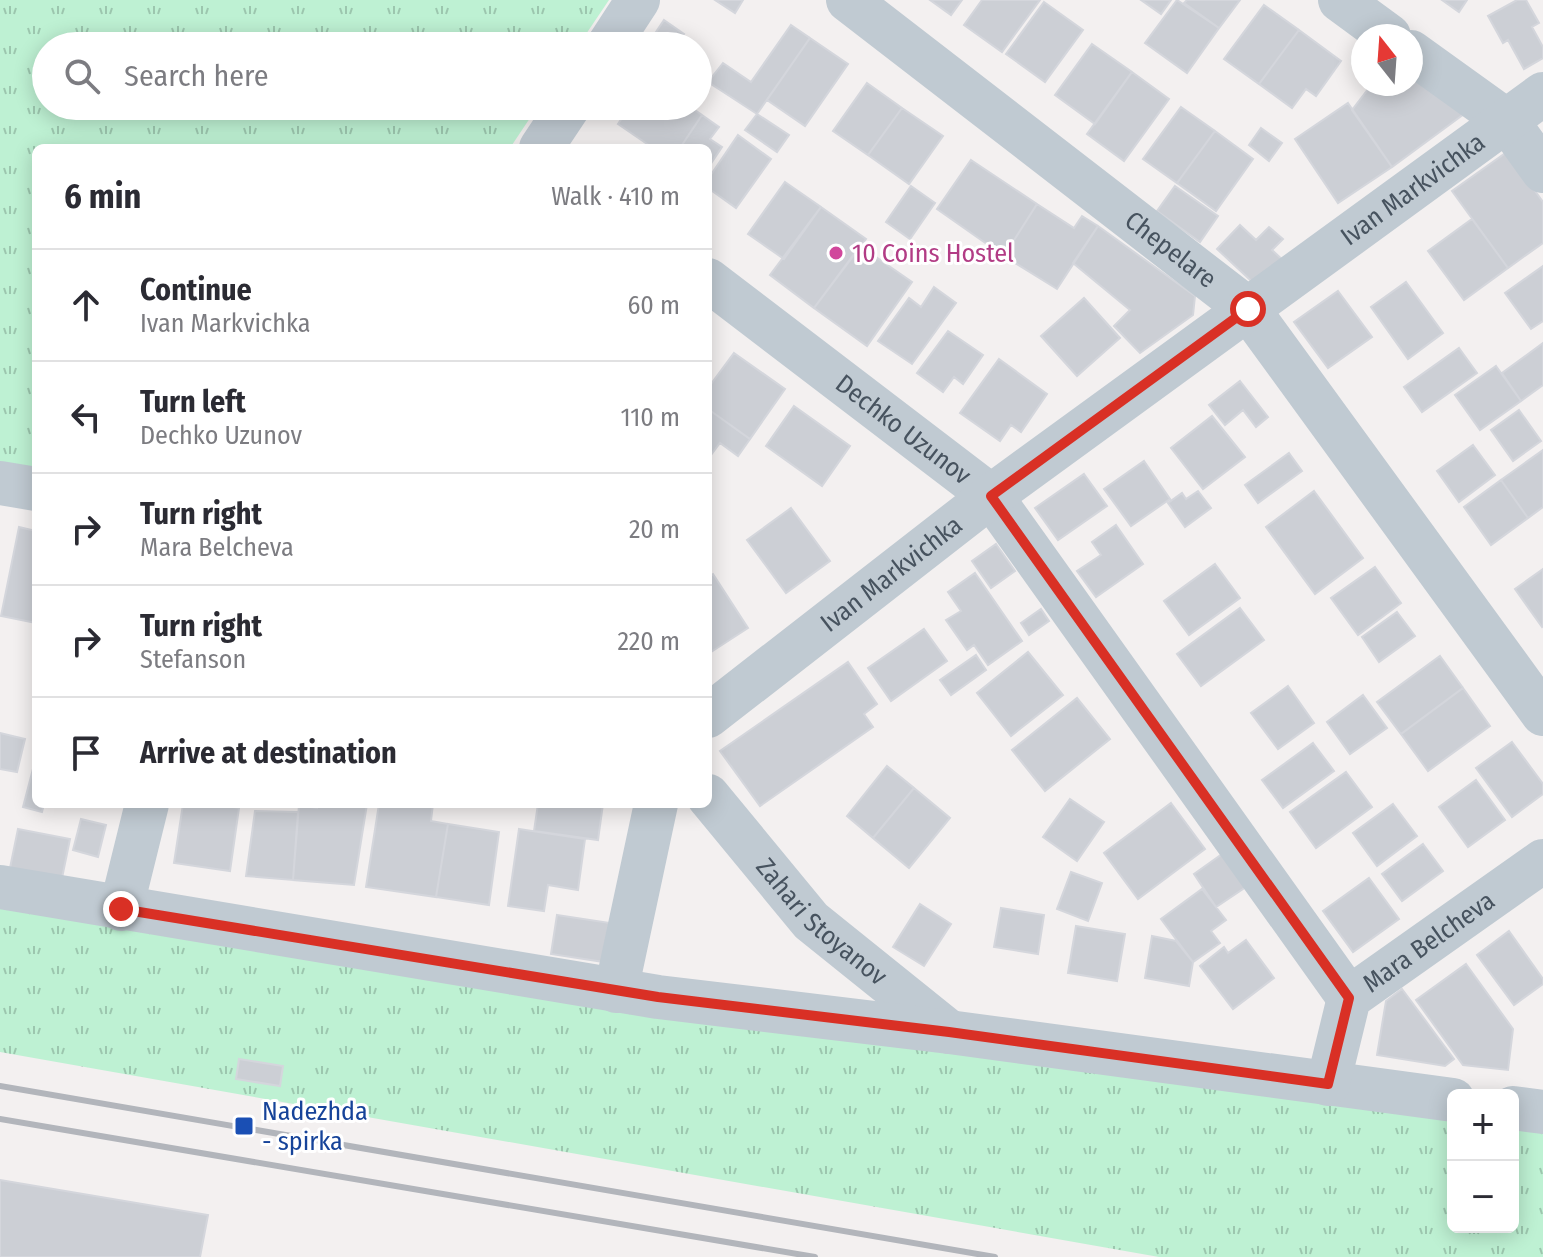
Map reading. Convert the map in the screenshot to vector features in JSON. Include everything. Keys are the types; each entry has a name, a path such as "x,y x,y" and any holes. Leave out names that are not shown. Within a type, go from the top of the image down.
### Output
{"street":[{"path":"617,32 638,0"},
{"name":"Chepelare","path":"848,0 1248,309 1543,714"},
{"path":"1340,0 1373,24"},
{"path":"1423,61 1507,121 1543,171"},
{"name":"Ivan Markvichka","path":"712,713 991,496 1543,94"},
{"path":"544,144 560,120"},
{"name":"Dechko Uzunov","path":"712,283 991,496 1349,998"},
{"path":"0,483 32,488"},
{"name":"Zahari Stoyanov","path":"712,801 811,921 949,1032"},
{"path":"121,909 146,808"},
{"path":"616,991 655,808"},
{"name":"Mara Belcheva","path":"1328,1084 1349,998 1543,861"},
{"path":"0,887 616,991 1447,1099"},
{"path":"1519,1109 1543,1112"}],"green space":[{"path":"0,0 609,0 587,32 32,32 32,120 529,120 513,144 32,144 32,471 0,466"},
{"path":"0,906 1447,1111 1447,1233 1519,1233 1519,1121 1543,1124 1543,1257 1159,1257 0,1052"}],"building":[{"path":"715,0 743,0 735,13"},
{"path":"930,0 962,0 951,15"},
{"path":"982,0 1040,0 1002,52 964,25"},
{"path":"1141,0 1171,0 1161,14"},
{"path":"1177,0 1219,28 1187,73 1145,43"},
{"path":"1187,0 1240,0 1219,28 1184,3"},
{"path":"1442,0 1467,0 1459,12"},
{"path":"1517,0 1526,0 1539,23 1532,27 1543,47 1543,58 1524,69 1508,40 1503,43 1488,16"},
{"path":"1044,2 1083,30 1045,82 1006,54"},
{"path":"1264,5 1299,30 1259,84 1224,59"},
{"path":"664,20 681,32 656,32"},
{"path":"791,25 810,38 757,114 712,85 712,77 723,63 751,82"},
{"path":"1299,30 1341,61 1316,96 1306,89 1292,108 1259,84"},
{"path":"810,38 848,64 805,126 767,100"},
{"path":"1092,44 1132,72 1095,124 1055,95"},
{"path":"1132,72 1169,99 1124,161 1087,134"},
{"path":"867,83 902,108 868,155 833,131"},
{"path":"1423,85 1464,114 1392,167 1352,110 1363,96 1423,96"},
{"path":"1348,103 1392,167 1338,203 1295,139"},
{"path":"1181,107 1215,131 1177,183 1143,159"},
{"path":"902,108 943,136 909,184 868,155"},
{"path":"757,114 789,135 777,152 745,130"},
{"path":"621,120 699,120 683,144 647,144 618,124"},
{"path":"699,120 709,120 719,127 710,139 722,147 712,162 712,144 683,144"},
{"path":"1261,128 1282,143 1269,161 1249,145"},
{"path":"1215,131 1253,159 1216,211 1177,183"},
{"path":"738,135 771,159 736,208 712,191 712,173"},
{"path":"1507,152 1543,202 1543,243 1508,268 1452,191"},
{"path":"971,160 1037,204 1004,256 937,209"},
{"path":"785,182 821,207 784,259 748,234"},
{"path":"911,186 935,203 910,239 886,222"},
{"path":"1175,186 1218,216 1200,242 1157,211"},
{"path":"1037,204 1074,228 1082,216 1098,226 1057,289 1004,256"},
{"path":"821,207 866,239 814,308 770,275"},
{"path":"1472,219 1508,268 1464,300 1428,251"},
{"path":"1240,225 1256,240 1269,227 1283,239 1272,250 1286,263 1261,290 1217,249"},
{"path":"1098,226 1195,296 1193,315 1140,353 1114,326 1130,310 1073,263"},
{"path":"860,246 912,282 867,346 814,308"},
{"path":"1543,266 1543,321 1531,329 1505,293"},
{"path":"1406,282 1443,333 1408,359 1371,307"},
{"path":"934,287 956,303 912,364 878,341 909,298 921,307"},
{"path":"1338,291 1372,337 1328,368 1294,322"},
{"path":"1084,298 1120,338 1077,376 1041,336"},
{"path":"948,331 983,355 963,384 954,377 943,392 917,373"},
{"path":"1543,343 1543,385 1521,401 1502,373"},
{"path":"1459,348 1477,373 1422,412 1404,387"},
{"path":"734,353 785,389 750,439 712,412 712,383"},
{"path":"999,359 1047,394 1021,432 1011,425 1000,441 960,413"},
{"path":"1496,366 1521,401 1480,430 1455,395"},
{"path":"1240,381 1268,417 1256,427 1243,410 1225,425 1209,405"},
{"path":"794,406 850,446 822,486 766,446"},
{"path":"1519,410 1541,441 1513,461 1491,430"},
{"path":"712,412 750,439 738,456 720,443 712,454"},
{"path":"1212,416 1245,457 1203,489 1171,448"},
{"path":"1473,445 1495,475 1459,502 1437,471"},
{"path":"1543,450 1543,507 1528,518 1501,480"},
{"path":"1289,453 1302,471 1258,503 1245,485"},
{"path":"1144,461 1170,499 1131,526 1104,489"},
{"path":"1084,474 1107,506 1058,540 1035,508"},
{"path":"1501,480 1528,518 1491,545 1464,507"},
{"path":"1198,491 1211,508 1185,527 1168,503 1182,493 1186,499"},
{"path":"1314,491 1363,558 1315,594 1266,527"},
{"path":"791,508 830,561 786,593 747,540"},
{"path":"1116,525 1143,564 1096,597 1077,571 1101,555 1092,542"},
{"path":"19,527 32,530 32,622 1,616"},
{"path":"996,544 1015,571 991,588 972,561"},
{"path":"1215,564 1240,598 1189,635 1164,601"},
{"path":"1375,567 1401,603 1358,635 1331,598"},
{"path":"1543,569 1543,626 1542,627 1515,589"},
{"path":"975,573 1022,641 988,665 974,645 967,650 946,620 961,611 948,592"},
{"path":"712,575 748,628 712,651"},
{"path":"1240,608 1264,640 1201,686 1177,654"},
{"path":"1041,609 1049,621 1029,635 1021,623"},
{"path":"1397,612 1415,636 1379,662 1362,637"},
{"path":"924,629 947,661 891,701 868,668"},
{"path":"1028,652 1063,695 1011,736 977,693"},
{"path":"976,655 986,670 951,695 940,680"},
{"path":"1440,656 1463,688 1401,734 1377,702"},
{"path":"848,662 877,704 864,714 873,727 760,806 720,751"},
{"path":"1288,686 1314,723 1278,749 1251,713"},
{"path":"1463,688 1490,726 1428,771 1401,734"},
{"path":"1363,695 1387,728 1350,754 1327,722"},
{"path":"1077,698 1110,739 1045,791 1012,750"},
{"path":"0,733 25,739 17,772 0,769"},
{"path":"1512,742 1543,784 1543,794 1512,817 1476,768"},
{"path":"1313,743 1334,771 1283,808 1262,780"},
{"path":"887,766 914,788 873,838 847,816"},
{"path":"1346,772 1372,807 1316,848 1290,812"},
{"path":"32,773 32,808 43,808 42,812 23,807"},
{"path":"1476,780 1505,820 1468,847 1439,807"},
{"path":"914,788 950,818 909,868 873,838"},
{"path":"1070,799 1104,822 1077,861 1043,837"},
{"path":"1171,803 1205,849 1138,899 1104,853"},
{"path":"1393,804 1417,836 1377,866 1353,833"},
{"path":"182,808 239,808 230,871 174,863"},
{"path":"299,808 366,808 354,885 293,880"},
{"path":"378,808 433,808 431,821 448,824 436,897 366,887"},
{"path":"537,808 602,808 598,840 534,831"},
{"path":"255,811 298,812 293,880 246,876"},
{"path":"81,819 106,825 98,857 73,850"},
{"path":"448,824 499,832 489,905 436,897"},
{"path":"18,829 70,839 62,878 10,868"},
{"path":"519,829 585,839 578,890 548,885 544,911 508,906"},
{"path":"1423,844 1443,871 1402,901 1382,874"},
{"path":"1225,852 1246,887 1216,907 1194,874"},
{"path":"1071,872 1102,883 1088,921 1057,909"},
{"path":"1369,878 1399,919 1353,952 1323,911"},
{"path":"1202,889 1226,920 1211,931 1220,943 1193,962 1161,919"},
{"path":"920,904 951,924 924,966 893,947"},
{"path":"1001,908 1044,915 1038,954 994,947"},
{"path":"557,915 610,923 604,962 551,954"},
{"path":"1076,926 1125,934 1117,981 1068,973"},
{"path":"1509,931 1543,979 1543,984 1514,1005 1477,955"},
{"path":"1152,936 1176,941 1193,962 1189,986 1145,978"},
{"path":"1246,940 1274,978 1233,1009 1200,966 1224,947 1228,953"},
{"path":"1466,964 1513,1029 1508,1070 1463,1065 1416,1000"},
{"path":"1402,989 1454,1059 1445,1066 1377,1055 1386,1001"},
{"path":"239,1059 283,1066 280,1086 236,1079"},
{"path":"0,1180 208,1215 200,1257 0,1257"}],"railway":[{"path":"0,1086 995,1257"},
{"path":"0,1119 815,1257"}],"place":[{"name":"10 Coins Hostel","path":"836,253"},
{"name":"Nadezhda - spirka","path":"244,1126"}],"route":[{"path":"121,909 658,997 949,1032 1328,1084 1349,998 991,496 1248,309"}]}
